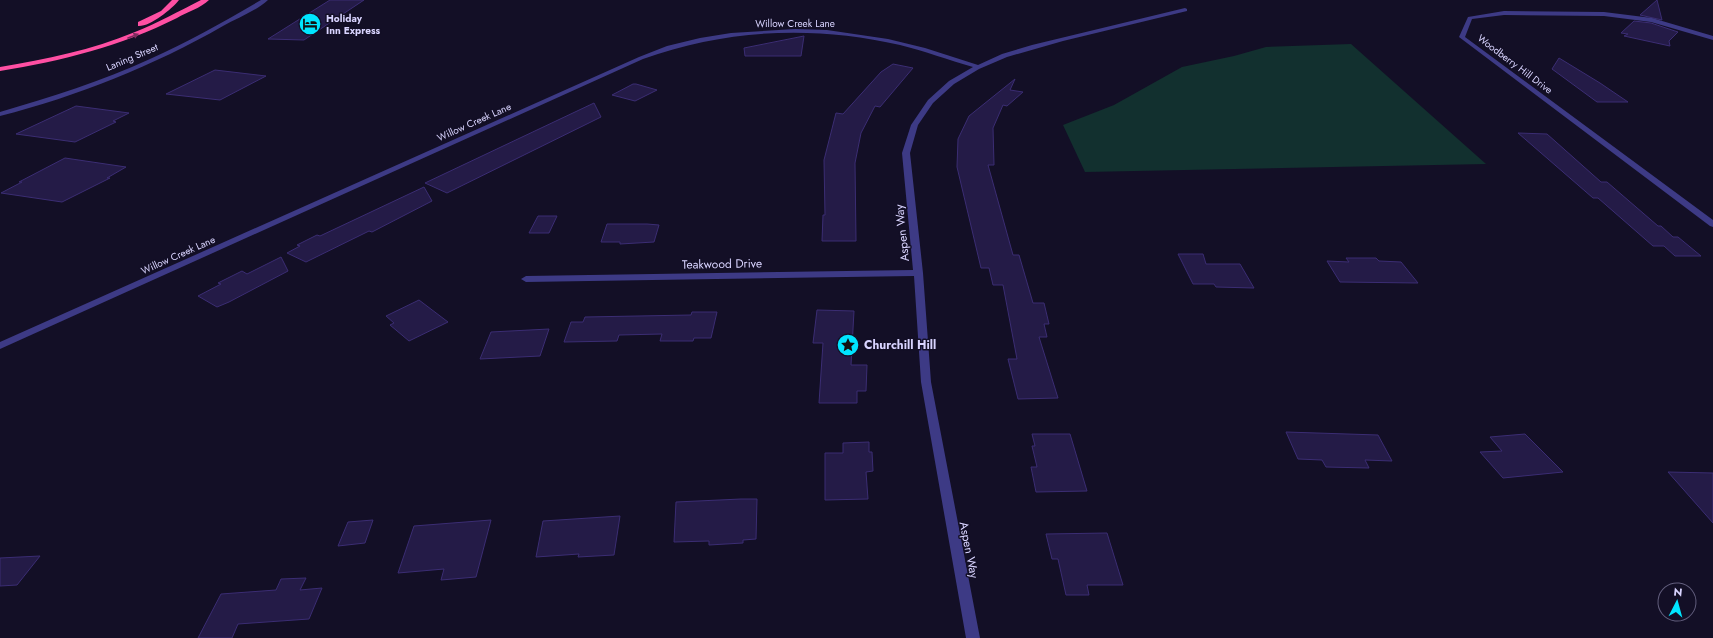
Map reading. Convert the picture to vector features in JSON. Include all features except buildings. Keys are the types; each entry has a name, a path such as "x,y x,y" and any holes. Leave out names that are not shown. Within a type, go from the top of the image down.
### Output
{"highway":[{"path":"0,63 62,51 106,38 152,19 163,12 176,0"},
{"path":"0,69 68,56 118,41 155,26 206,0"}],"street":[{"name":"Laning Street","path":"0,114 81,88 145,63 195,40 265,0"},
{"name":"Aspen Way","path":"973,638 926,382 918,273 906,154 908,144 916,121 923,109 934,97 955,80 979,67 1002,56 1040,44 1185,10"},
{"name":"Woodberry Hill Drive","path":"1713,38 1652,20 1612,15 1520,13 1504,13 1470,18 1462,37 1713,224"},
{"name":"Willow Creek Lane","path":"0,346 633,62 664,50 705,40 746,34 782,31 828,33 857,35 890,41 979,67"},
{"name":"Teakwood Drive","path":"526,279 918,273"}],"green space":[{"path":"1351,44 1486,164 1085,172 1063,125 1114,105 1182,67 1234,56 1266,47"}],"place":[{"name":"Holiday Inn Express","path":"310,24"},
{"name":"Churchill Hill","path":"848,345"}]}
